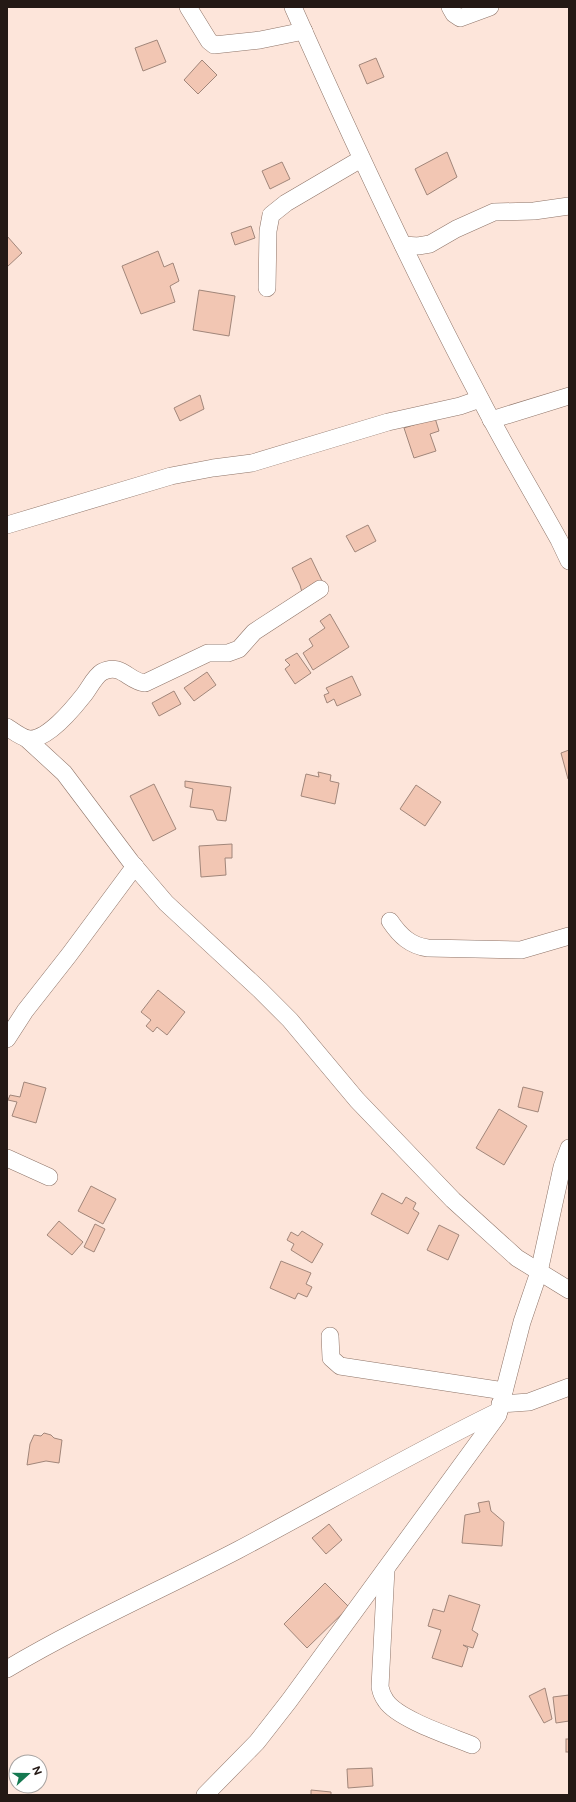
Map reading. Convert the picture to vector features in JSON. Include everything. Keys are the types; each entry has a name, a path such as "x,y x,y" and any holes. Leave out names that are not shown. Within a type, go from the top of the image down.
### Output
{"street":[{"path":"188,7 209,41 214,44 260,40 304,31"},
{"path":"294,7 361,159 403,245 491,420 559,540 569,561"},
{"path":"450,7 454,14 460,18 490,7"},
{"path":"267,288 268,231 271,215 282,206 361,159"},
{"path":"403,245 418,246 430,244 456,229 494,212 534,211 569,206"},
{"path":"491,420 569,396"},
{"path":"7,525 171,476 213,468 252,463 388,422 460,406 480,399"},
{"path":"27,739 39,737 51,730 83,697 102,672 113,669 121,670 139,682 145,683 208,653 228,653 239,649 254,632 320,589"},
{"path":"7,727 27,739 64,774 135,866 166,903 260,990 290,1020 357,1100 453,1200 517,1258 566,1288"},
{"path":"7,1039 25,1011 70,955 135,866"},
{"path":"390,922 407,940 421,947 428,948 521,950 569,936"},
{"path":"205,1795 257,1742 386,1569 498,1415 522,1322 539,1272 562,1167 569,1148"},
{"path":"7,1158 49,1177"},
{"path":"330,1336 331,1358 340,1366 501,1402 529,1402 569,1387"},
{"path":"7,1669 96,1620 157,1592 265,1535 444,1438 501,1402"},
{"path":"386,1569 380,1687 382,1694 386,1702 402,1716 472,1745"}],"building":[{"path":"157,40 166,62 143,71 135,48"},
{"path":"376,58 384,77 367,84 359,65"},
{"path":"202,60 217,75 198,94 184,80"},
{"path":"447,152 457,177 427,195 415,169"},
{"path":"282,162 290,179 270,189 262,171"},
{"path":"251,226 255,238 235,245 231,233"},
{"path":"7,236 22,253 7,267"},
{"path":"158,251 164,267 173,263 179,281 170,286 175,302 141,314 122,266"},
{"path":"199,290 235,296 229,336 193,330"},
{"path":"200,395 204,409 180,421 174,408"},
{"path":"435,418 439,431 430,434 436,451 414,458 404,428"},
{"path":"368,525 376,541 355,552 346,536"},
{"path":"311,558 324,585 303,596 300,585 292,568"},
{"path":"330,614 349,647 313,670 303,653 313,646 309,639 325,628 320,621"},
{"path":"297,653 311,673 295,684 285,669 290,665 285,660"},
{"path":"207,672 216,685 194,701 184,688"},
{"path":"352,676 361,695 337,706 334,699 327,703 324,695 329,693 326,688"},
{"path":"174,691 181,704 159,716 152,703"},
{"path":"569,750 569,779 568,779 561,753"},
{"path":"318,772 331,775 330,781 339,783 335,804 301,796 306,774 319,777"},
{"path":"185,781 231,787 226,821 217,820 213,810 190,807 193,789 185,787"},
{"path":"154,784 176,829 153,841 130,796"},
{"path":"416,785 441,802 425,826 400,809"},
{"path":"232,844 232,858 225,858 226,875 201,877 199,846"},
{"path":"158,990 185,1012 167,1035 157,1027 153,1032 146,1026 151,1020 141,1012"},
{"path":"24,1082 46,1088 36,1123 12,1116 17,1102 8,1100 10,1095 20,1097"},
{"path":"523,1087 543,1092 538,1112 518,1107"},
{"path":"499,1109 527,1126 504,1165 476,1148"},
{"path":"91,1186 116,1199 103,1224 78,1211"},
{"path":"382,1193 402,1204 406,1197 416,1203 413,1209 419,1213 408,1234 371,1214"},
{"path":"59,1221 83,1242 72,1255 47,1235"},
{"path":"95,1224 105,1229 94,1252 84,1247"},
{"path":"439,1225 459,1235 448,1260 427,1250"},
{"path":"302,1231 323,1244 312,1263 291,1250 294,1244 287,1240 291,1232 298,1236"},
{"path":"281,1261 311,1273 306,1284 312,1287 307,1297 298,1293 295,1299 270,1288"},
{"path":"44,1433 62,1440 59,1463 46,1461 27,1465 30,1444 34,1435 41,1436"},
{"path":"489,1501 491,1511 504,1522 502,1546 462,1543 465,1515 480,1512 478,1503"},
{"path":"329,1524 342,1540 326,1554 312,1538"},
{"path":"325,1583 349,1607 307,1648 284,1624"},
{"path":"449,1595 480,1605 472,1630 478,1634 473,1648 463,1645 468,1648 462,1667 432,1658 441,1630 428,1626 433,1609 444,1612"},
{"path":"545,1688 552,1719 544,1723 529,1696"},
{"path":"569,1695 569,1721 556,1723 553,1697"},
{"path":"566,1739 569,1739 569,1752 566,1752"},
{"path":"372,1768 373,1786 348,1788 347,1769"},
{"path":"311,1790 331,1792 331,1795 311,1795"}]}
